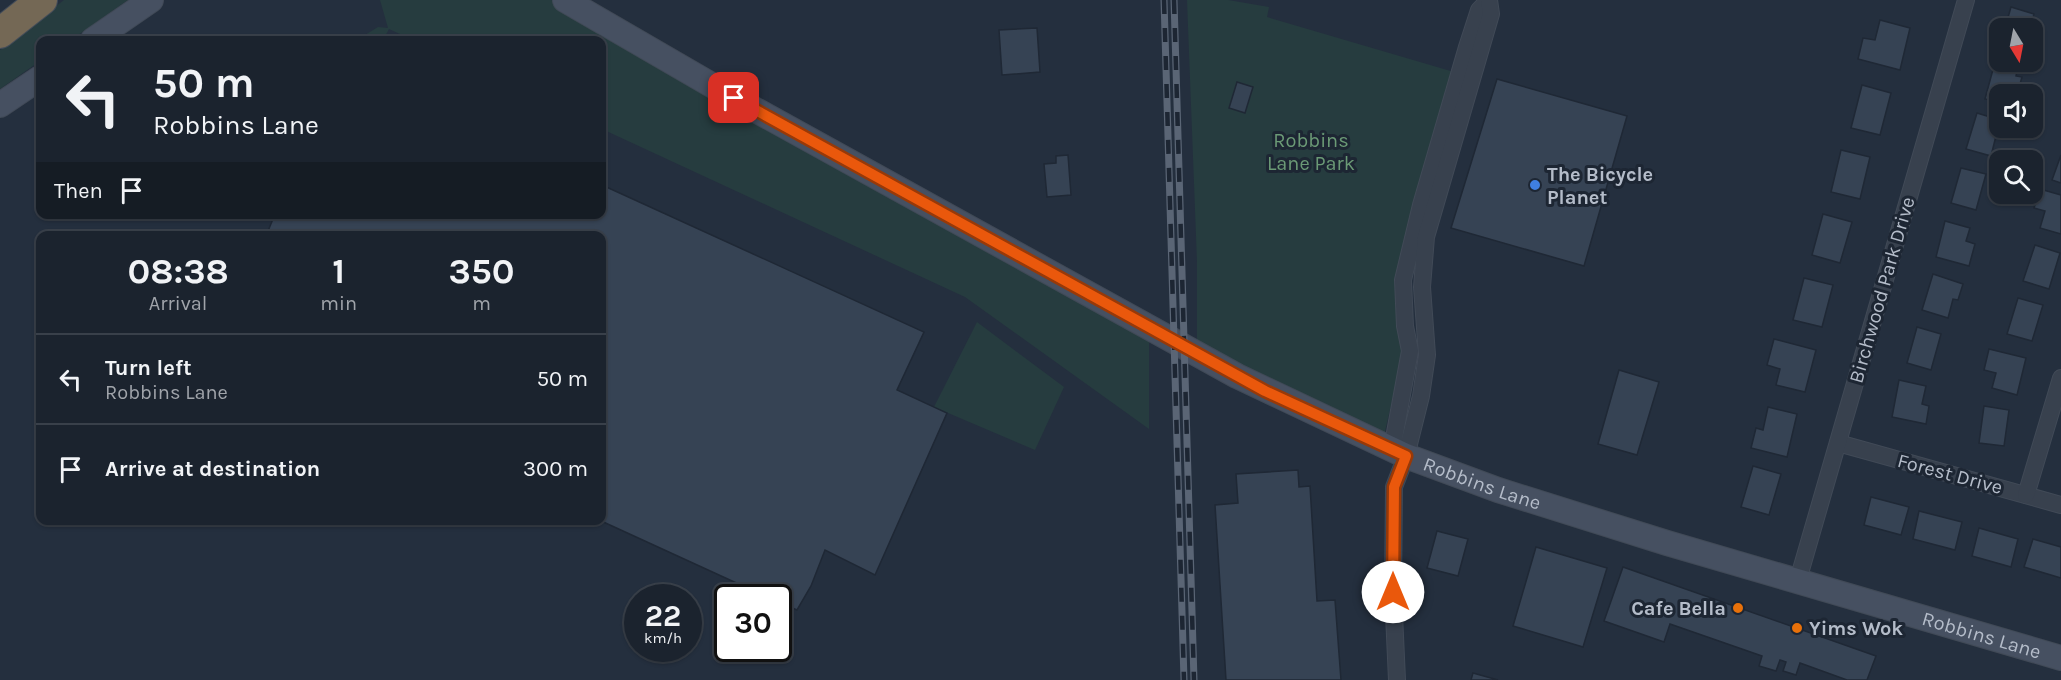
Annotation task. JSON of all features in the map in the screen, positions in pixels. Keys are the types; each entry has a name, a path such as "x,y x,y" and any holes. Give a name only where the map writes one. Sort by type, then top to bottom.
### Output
{"highway":[{"path":"0,6 8,0"},
{"path":"0,33 42,0"}],"street":[{"path":"99,36 151,0"},
{"name":"Robbins Lane","path":"566,0 734,98 1201,357 1265,391 1399,453 1490,487 1667,543 2061,658"},
{"path":"1397,680 1393,592 1394,487 1410,351 1405,326 1403,280 1421,205 1467,47 1479,10 1489,0 1491,14 1426,237 1422,287 1427,355 1421,396 1399,453"},
{"name":"Birchwood Park Drive","path":"1798,580 1966,0"},
{"path":"0,105 36,81"},
{"path":"2026,495 2061,378"},
{"name":"Forest Drive","path":"1838,443 2061,505"}],"green space":[{"path":"64,0 128,0 77,36 36,36 36,64 0,89 0,50"},
{"path":"380,0 561,0 1149,327 1149,429 965,297 606,131 606,36 404,36 389,29 385,36 363,36 378,27 388,28"},
{"name":"Robbins Lane Park","path":"1187,0 1228,0 1269,7 1267,17 1454,72 1397,278 1403,354 1382,444 1197,354 1197,262"},
{"path":"977,322 1064,387 1035,450 934,407"}],"building":[{"path":"2011,7 2034,14 2033,18 2008,18"},
{"path":"1880,20 1910,28 1900,70 1858,59 1863,38 1875,40"},
{"path":"1037,28 1040,72 1002,75 999,30"},
{"path":"1992,72 2017,72 2016,76 2022,77 2020,84 1989,84"},
{"name":"The Bicycle Planet","path":"1497,79 1627,116 1584,266 1451,228"},
{"path":"1237,82 1253,87 1245,113 1229,108"},
{"path":"1989,84 1989,100 1985,99"},
{"path":"1862,85 1891,93 1880,135 1851,128"},
{"path":"1977,113 1989,117 1989,138 1996,138 1992,150 1989,150 1989,155 1966,149"},
{"path":"1841,150 1870,157 1860,199 1831,192"},
{"path":"1068,155 1071,195 1047,197 1044,164 1056,163 1056,156"},
{"path":"2061,155 2061,183 2052,180"},
{"path":"1961,168 1986,174 1976,210 1951,203"},
{"path":"606,187 924,332 897,390 947,413 875,575 825,550 811,586 797,610 792,608 792,584 739,584 606,523 606,231 268,231 273,219 606,219"},
{"path":"2043,190 2061,195 2061,234 2040,228 2045,211 2034,208 2035,204 2043,204"},
{"path":"1823,214 1852,222 1840,263 1812,255"},
{"path":"1945,221 1970,228 1966,241 1975,244 1969,266 1936,257"},
{"path":"2035,245 2060,253 2049,289 2023,281"},
{"path":"1933,274 1963,284 1958,300 1953,299 1948,318 1922,310"},
{"path":"1804,278 1833,285 1822,327 1793,320"},
{"path":"2018,298 2043,305 2032,341 2007,334"},
{"path":"1917,327 1941,334 1931,370 1907,363"},
{"path":"1774,339 1816,350 1805,392 1776,385 1780,369 1767,365"},
{"path":"1989,349 2026,358 2017,395 1992,388 1996,373 1984,370"},
{"path":"1619,370 1659,382 1637,455 1598,444"},
{"path":"1899,380 1926,386 1922,404 1929,406 1926,424 1892,417"},
{"path":"1984,406 2009,410 2004,446 1979,443"},
{"path":"1768,407 1797,414 1787,457 1751,448 1756,428 1763,430"},
{"path":"1753,466 1781,474 1769,515 1741,507"},
{"path":"1298,470 1299,487 1310,486 1317,601 1335,600 1341,680 1226,680 1215,505 1238,503 1236,474"},
{"path":"1871,497 1909,507 1901,535 1864,525"},
{"path":"1919,511 1962,522 1955,550 1913,539"},
{"path":"1979,528 2018,539 2011,567 1972,556"},
{"path":"1437,531 1468,539 1458,576 1427,568"},
{"path":"2033,539 2061,547 2061,578 2024,567"},
{"path":"1536,547 1607,568 1583,647 1513,626"},
{"path":"1623,567 1876,656 1867,680 1847,680 1800,663 1796,675 1783,671 1786,662 1780,660 1776,671 1759,666 1762,656 1670,624 1664,642 1604,621"},
{"path":"1473,673 1498,680 1471,680"}],"railway":[{"path":"1164,0 1184,680"},
{"path":"1174,0 1194,680"}],"place":[{"name":"The Bicycle Planet","path":"1535,185"},
{"name":"Cafe Bella","path":"1738,608"},
{"name":"Yims Wok","path":"1797,628"}],"route":[{"path":"734,98 1265,391 1406,456 1394,487 1393,592"}]}
